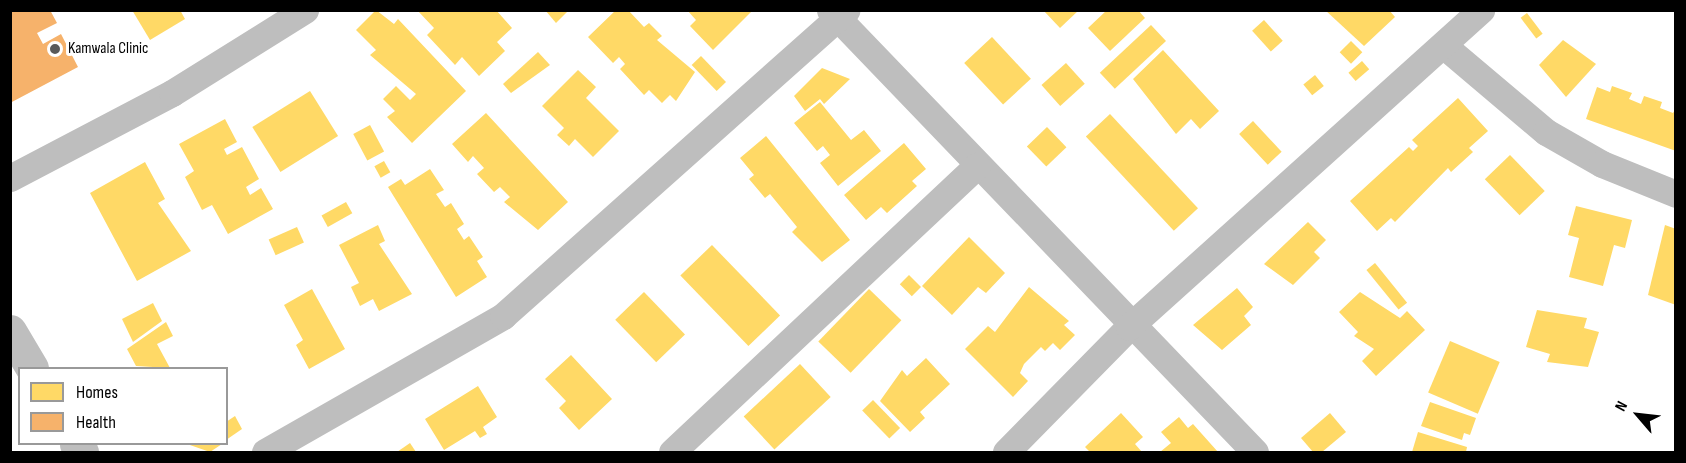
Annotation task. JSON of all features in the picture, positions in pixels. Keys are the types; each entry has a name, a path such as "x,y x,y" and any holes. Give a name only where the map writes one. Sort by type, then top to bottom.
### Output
{"street":[{"path":"10,178 172,93 305,10"},
{"path":"1006,453 1129,327 1481,10"},
{"path":"265,453 503,316 838,13 977,166 1129,327 1255,453"},
{"path":"1443,45 1546,132 1602,164 1676,194"},
{"path":"672,453 977,166"},
{"path":"10,331 31,367"}],"building: Homes":[{"path":"132,10 180,10 185,19 150,40"},
{"path":"376,10 394,24 398,19 466,91 412,143 387,117 395,111 383,99 396,86 410,100 416,94 370,55 376,50 356,30"},
{"path":"417,10 496,10 512,28 497,42 505,51 479,76 462,57 455,65 427,35 434,28"},
{"path":"545,10 569,10 556,23"},
{"path":"616,10 628,10 644,27 649,23 662,36 657,40 695,72 676,101 670,95 662,103 649,90 644,95 620,69 625,64 619,57 613,63 588,37"},
{"path":"687,10 753,10 713,50 690,26 696,20"},
{"path":"1043,10 1079,10 1060,28"},
{"path":"1107,10 1138,10 1145,18 1110,51 1088,28"},
{"path":"1325,10 1389,10 1395,17 1364,46"},
{"path":"1527,13 1543,34 1536,39 1521,18"},
{"path":"1264,20 1283,41 1271,52 1252,31"},
{"path":"1151,25 1166,41 1115,89 1100,73"},
{"path":"992,37 1031,79 1003,105 964,63"},
{"path":"1563,40 1596,64 1566,97 1539,65"},
{"path":"1351,41 1362,52 1351,64 1340,52"},
{"path":"1163,50 1219,111 1200,129 1191,119 1176,134 1133,79"},
{"path":"538,52 550,65 511,93 503,84"},
{"path":"701,56 726,82 717,91 692,65"},
{"path":"1362,61 1369,69 1356,81 1348,73"},
{"path":"1066,63 1085,84 1060,106 1041,85"},
{"path":"822,68 850,79 824,104 820,99 805,111 794,96"},
{"path":"578,70 596,87 586,98 619,131 593,157 575,139 569,146 557,135 564,128 542,106"},
{"path":"1315,75 1324,86 1312,95 1303,84"},
{"path":"1612,86 1632,93 1629,99 1641,104 1644,96 1662,102 1660,108 1673,113 1676,108 1676,151 1586,119 1597,87 1610,92"},
{"path":"310,91 338,136 280,172 252,127"},
{"path":"1458,98 1488,131 1469,148 1473,152 1451,172 1448,168 1395,222 1391,218 1377,231 1350,201 1409,147 1413,151 1418,146 1412,140"},
{"path":"820,102 851,140 864,130 881,151 838,186 820,163 830,155 823,146 817,151 794,123"},
{"path":"486,113 568,202 538,230 504,202 510,197 500,187 494,192 477,174 484,168 473,156 468,162 452,144"},
{"path":"1110,114 1198,208 1174,231 1086,137"},
{"path":"225,119 237,142 224,149 227,155 242,147 259,179 246,187 250,195 261,188 273,209 228,234 212,205 202,210 185,177 194,171 179,144"},
{"path":"1253,121 1282,152 1268,165 1239,134"},
{"path":"370,125 384,151 367,160 353,134"},
{"path":"1047,127 1066,147 1046,167 1027,146"},
{"path":"766,136 850,240 822,262 792,232 797,227 770,194 765,198 749,179 754,175 740,158"},
{"path":"904,143 926,169 912,181 917,186 887,213 881,207 866,220 844,195"},
{"path":"1510,155 1545,191 1520,215 1485,179"},
{"path":"384,161 390,172 381,178 374,166"},
{"path":"145,162 165,199 158,203 191,251 137,281 90,193"},
{"path":"430,169 444,190 436,194 445,207 451,203 464,224 457,229 464,240 469,236 483,257 477,261 487,277 456,297 388,187 401,179 405,185"},
{"path":"346,202 352,213 328,227 322,216"},
{"path":"1576,206 1632,220 1625,248 1614,245 1603,286 1569,277 1579,238 1568,235"},
{"path":"1308,222 1326,240 1314,252 1320,258 1293,285 1264,264"},
{"path":"378,225 385,241 379,244 412,294 379,311 373,299 360,306 351,287 359,283 339,245"},
{"path":"1665,225 1676,229 1676,305 1648,295"},
{"path":"297,227 304,243 276,255 269,240"},
{"path":"969,237 1005,273 986,293 978,287 952,315 922,286"},
{"path":"712,245 780,315 748,346 680,276"},
{"path":"1375,263 1407,303 1399,310 1366,270"},
{"path":"909,275 921,287 912,296 900,284"},
{"path":"1029,287 1069,321 1064,325 1075,335 1060,350 1053,343 1045,351 1041,347 1024,364 1020,373 1028,381 1013,397 965,349 988,326 995,332"},
{"path":"1237,288 1253,307 1244,316 1251,325 1222,350 1193,325"},
{"path":"312,289 345,349 309,369 296,345 303,340 284,305"},
{"path":"869,289 901,320 851,373 818,342"},
{"path":"644,292 685,334 656,362 615,320"},
{"path":"1360,292 1400,318 1407,311 1425,330 1376,376 1362,361 1374,349 1354,336 1358,332 1339,312"},
{"path":"153,303 162,321 133,342 122,319"},
{"path":"1537,310 1587,318 1584,328 1599,332 1588,367 1547,362 1550,354 1526,347"},
{"path":"166,322 173,336 157,344 169,367 136,366 127,349"},
{"path":"1450,341 1500,362 1478,414 1428,393"},
{"path":"571,355 612,399 579,430 559,408 566,401 545,379"},
{"path":"926,358 950,384 920,412 925,418 910,432 880,401 902,370 907,376"},
{"path":"800,364 831,397 774,449 744,417"},
{"path":"478,386 497,417 483,427 487,434 480,438 475,431 444,450 425,419"},
{"path":"873,400 900,428 889,438 862,410"},
{"path":"1430,402 1476,418 1470,435 1464,433 1462,440 1421,426"},
{"path":"1121,413 1143,437 1135,444 1142,452 1090,452 1085,447"},
{"path":"1330,413 1346,432 1322,452 1313,452 1301,438"},
{"path":"235,416 242,429 228,439 228,421"},
{"path":"1179,417 1188,428 1193,424 1218,452 1160,452 1171,443 1161,432"},
{"path":"1418,432 1467,447 1466,452 1412,452"},
{"path":"410,443 416,452 397,452"},
{"path":"190,445 220,445 210,452"}],"building: Health":[{"path":"10,10 50,10 57,23 37,33 43,44 61,34 78,67 10,103"}],"place":[{"name":"Kamwala Clinic","path":"55,49"}]}
